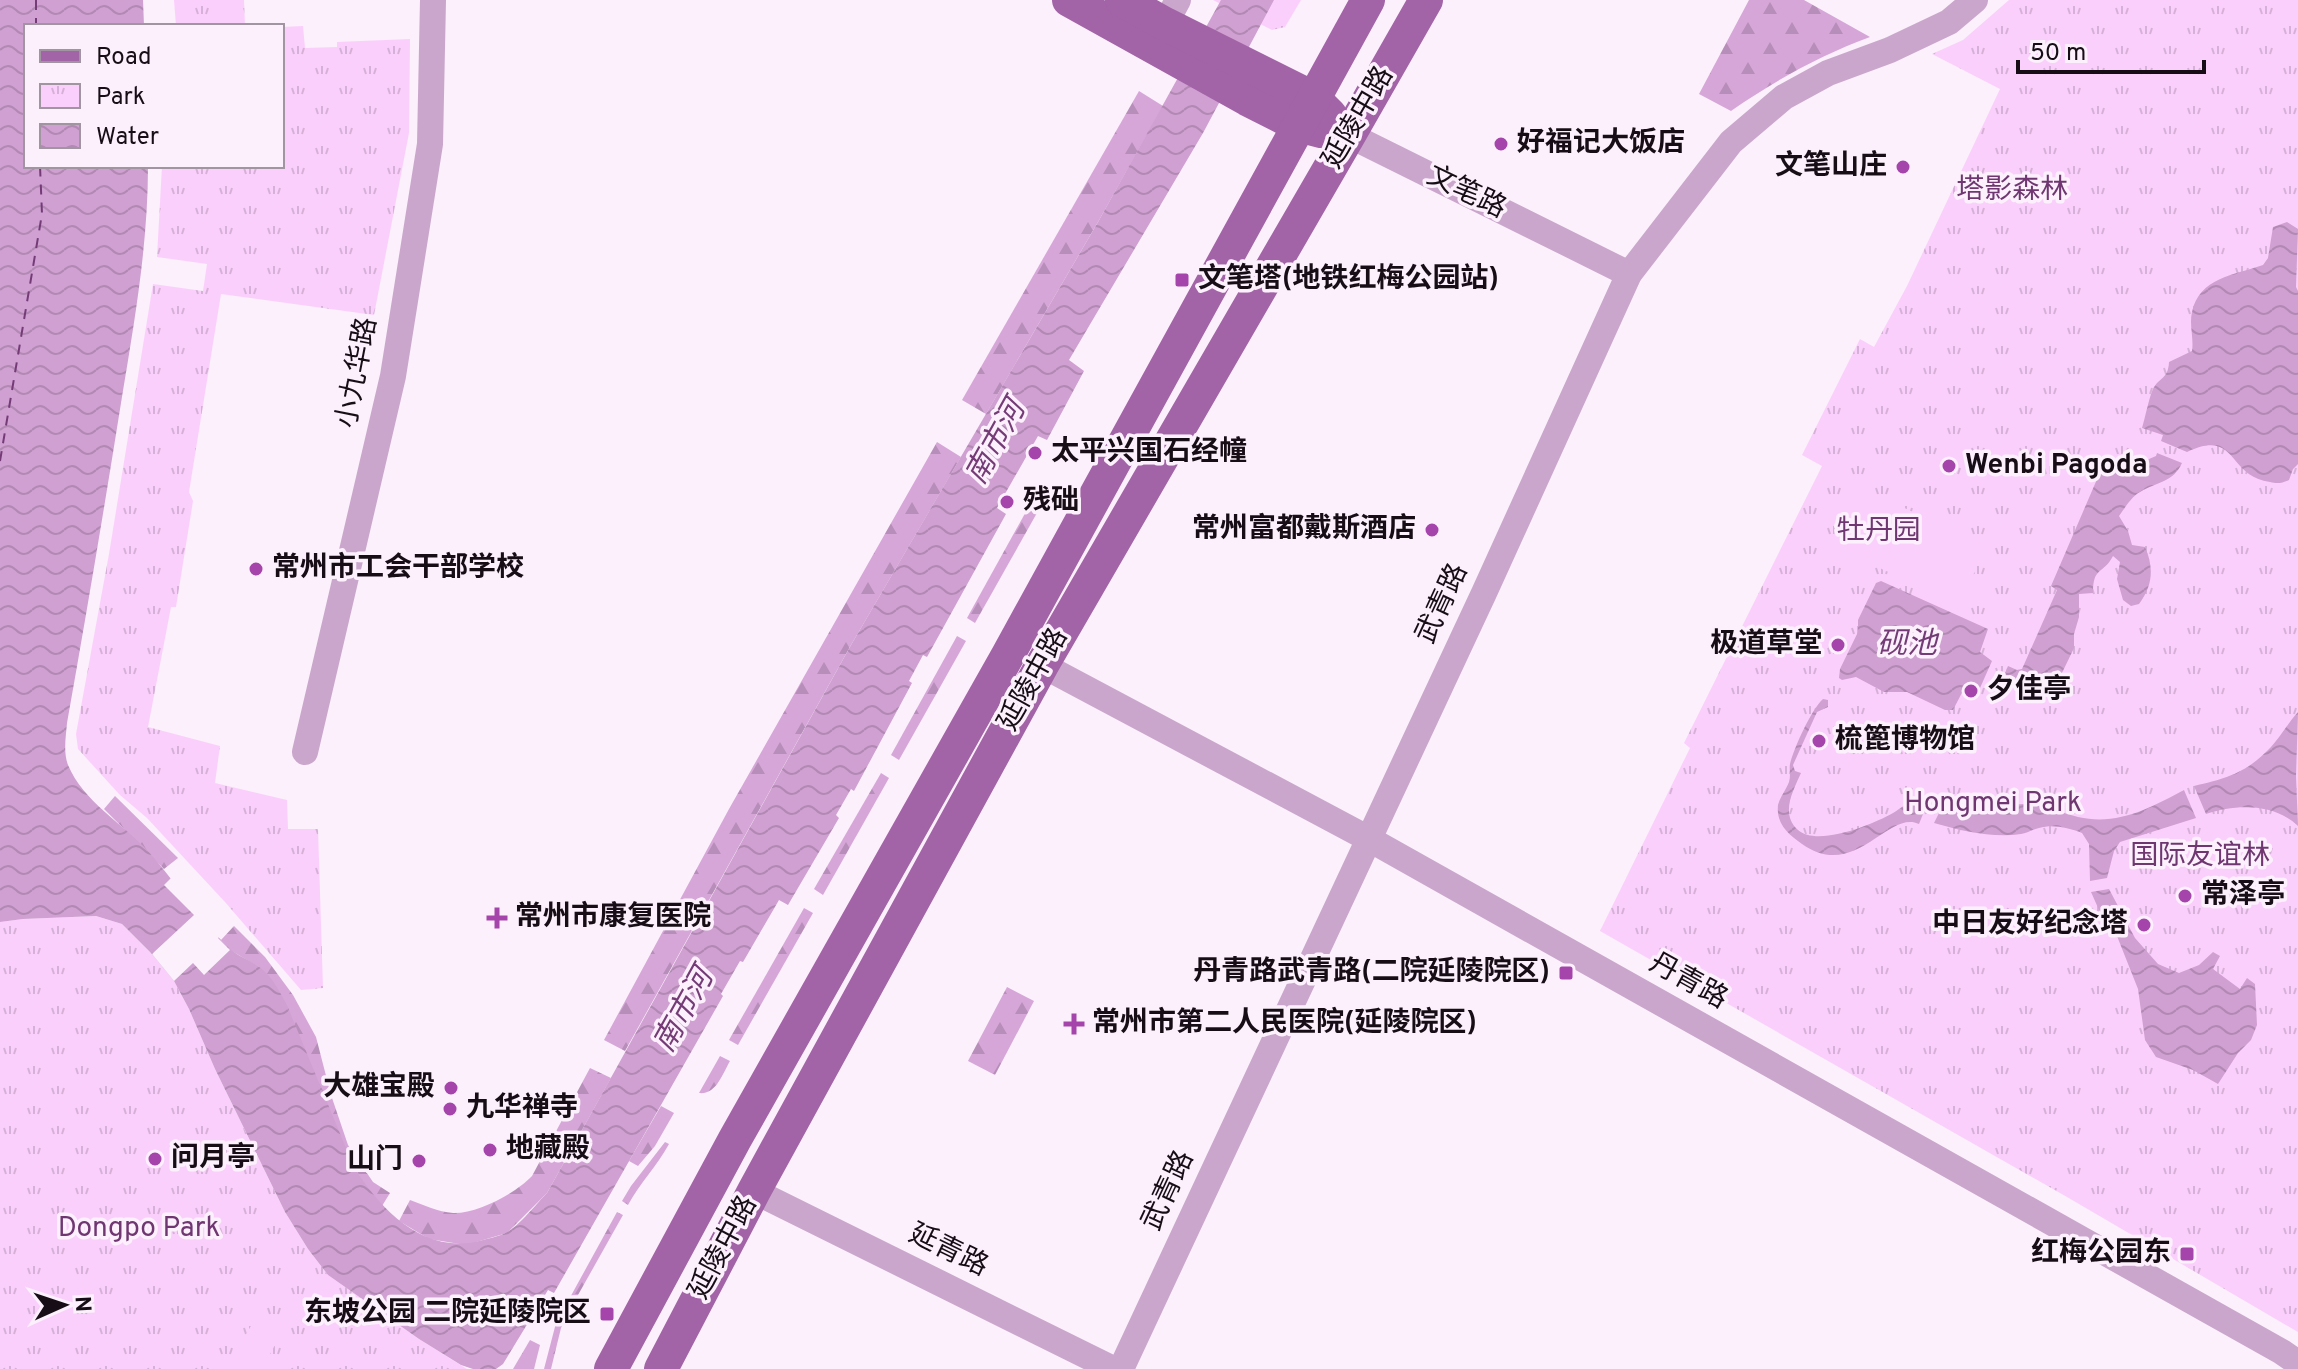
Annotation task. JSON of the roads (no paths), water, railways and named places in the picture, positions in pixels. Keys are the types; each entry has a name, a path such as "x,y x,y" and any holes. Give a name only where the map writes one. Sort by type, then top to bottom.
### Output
{"main road":[{"path":"1069,0 1173,28"},
{"path":"1122,0 1173,28"},
{"name":"延陵中路","path":"611,1369 735,1139 1015,641 1368,0"},
{"name":"延陵中路","path":"661,1369 754,1191 1042,665 1426,0"},
{"name":"文笔路","path":"1173,28 1254,85 1349,135"}],"street":[{"name":"小九华路","path":"305,752 393,376 430,144 433,0"},
{"name":"武青路","path":"1121,1369 1484,593 1629,274 1731,142 1784,97 1828,73 1890,50 1949,22 1975,0"},
{"name":"文笔路","path":"1349,135 1629,274"},
{"name":"丹青路","path":"1042,665 1369,839 2298,1363"},
{"name":"延青路","path":"754,1191 1113,1369"}],"water":[{"name":"南市河","path":"0,0 143,0 144,24 24,24 24,168 148,168 146,226 131,344 67,723 66,760 83,790 148,851 216,935 271,979 287,1005 353,1165 377,1198 406,1226 423,1236 462,1244 499,1236 512,1229 547,1193 851,645 1098,222 1221,0 1274,0 1203,133 1069,360 1084,371 1047,440 1038,436 997,508 1006,514 927,657 923,655 909,681 912,683 854,791 851,789 836,815 839,818 788,905 779,900 743,962 740,961 554,1293 548,1290 503,1364 496,1369 473,1369 461,1365 328,1275 285,1212 174,981 122,924 96,916 0,922"},
{"path":"2287,222 2298,229 2298,464 2289,480 2275,483 2256,478 2224,449 2203,446 2187,452 2161,441 2163,435 2142,428 2153,389 2165,375 2169,362 2192,351 2192,312 2202,292 2230,275 2263,265 2268,258 2273,227"},
{"path":"2157,453 2182,463 2179,469 2169,478 2137,494 2119,516 2132,545 2145,547 2148,554 2151,576 2144,597 2139,604 2131,606 2123,600 2117,579 2120,562 2113,556 2097,574 2093,593 2079,594 2074,648 2061,675 2038,678 2027,686 2002,681 2008,666 2022,669 2057,590 2051,586 2104,463 2142,462"},
{"name":"砚池","path":"1881,581 1988,629 1980,652 1992,661 1980,688 1967,683 1953,710 1945,710 1907,692 1884,692 1856,677 1839,678 1840,669 1858,632 1858,620 1876,583"},
{"path":"1823,699 1828,700 1828,707 1817,712 1793,765 1795,771 1801,773 1790,802 1793,824 1807,835 1831,835 1872,823 1908,804 1927,804 1919,824 1907,822 1895,826 1869,843 1838,855 1821,853 1802,844 1784,828 1778,805 1789,782 1792,757 1808,720"},
{"path":"2298,712 2298,826 2266,809 2230,808 2206,814 2194,786 2245,769 2271,747"},
{"path":"2184,790 2196,818 2120,842 2114,851 2107,878 2090,881 2089,844 2082,833 2050,826 2021,834 1988,834 1934,823 1943,805 1985,809 2031,804 2078,817 2107,819 2133,814"},
{"path":"2109,889 2135,938 2158,964 2179,973 2199,965 2213,952 2220,956 2213,969 2240,989 2247,978 2255,984 2257,1025 2251,1040 2238,1053 2218,1084 2193,1070 2156,1057 2145,1040 2138,989 2113,926 2099,910 2091,892"}],"place":[{"name":"好福记大饭店","path":"1501,144"},
{"name":"文笔山庄","path":"1903,167"},
{"name":"文笔塔(地铁红梅公园站)","path":"1182,280"},
{"name":"太平兴国石经幢","path":"1035,453"},
{"name":"Wenbi Pagoda","path":"1949,466"},
{"name":"残础","path":"1007,502"},
{"name":"常州富都戴斯酒店","path":"1432,530"},
{"name":"常州市工会干部学校","path":"256,569"},
{"name":"极道草堂","path":"1838,645"},
{"name":"夕佳亭","path":"1971,691"},
{"name":"梳篦博物馆","path":"1819,741"},
{"name":"常泽亭","path":"2185,896"},
{"name":"常州市康复医院","path":"497,918"},
{"name":"中日友好纪念塔","path":"2144,925"},
{"name":"丹青路武青路(二院延陵院区)","path":"1566,973"},
{"name":"常州市第二人民医院(延陵院区)","path":"1074,1024"},
{"name":"大雄宝殿","path":"451,1088"},
{"name":"九华禅寺","path":"450,1109"},
{"name":"地藏殿","path":"490,1150"},
{"name":"问月亭","path":"155,1159"},
{"name":"山门","path":"419,1161"},
{"name":"红梅公园东","path":"2187,1254"},
{"name":"东坡公园 二院延陵院区","path":"607,1314"}],"park label":[{"name":"塔影森林","path":"2012,191"},
{"name":"牡丹园","path":"1879,532"},
{"name":"Hongmei Park","path":"1993,804"},
{"name":"国际友谊林","path":"2200,857"},
{"name":"Dongpo Park","path":"139,1229"}]}
